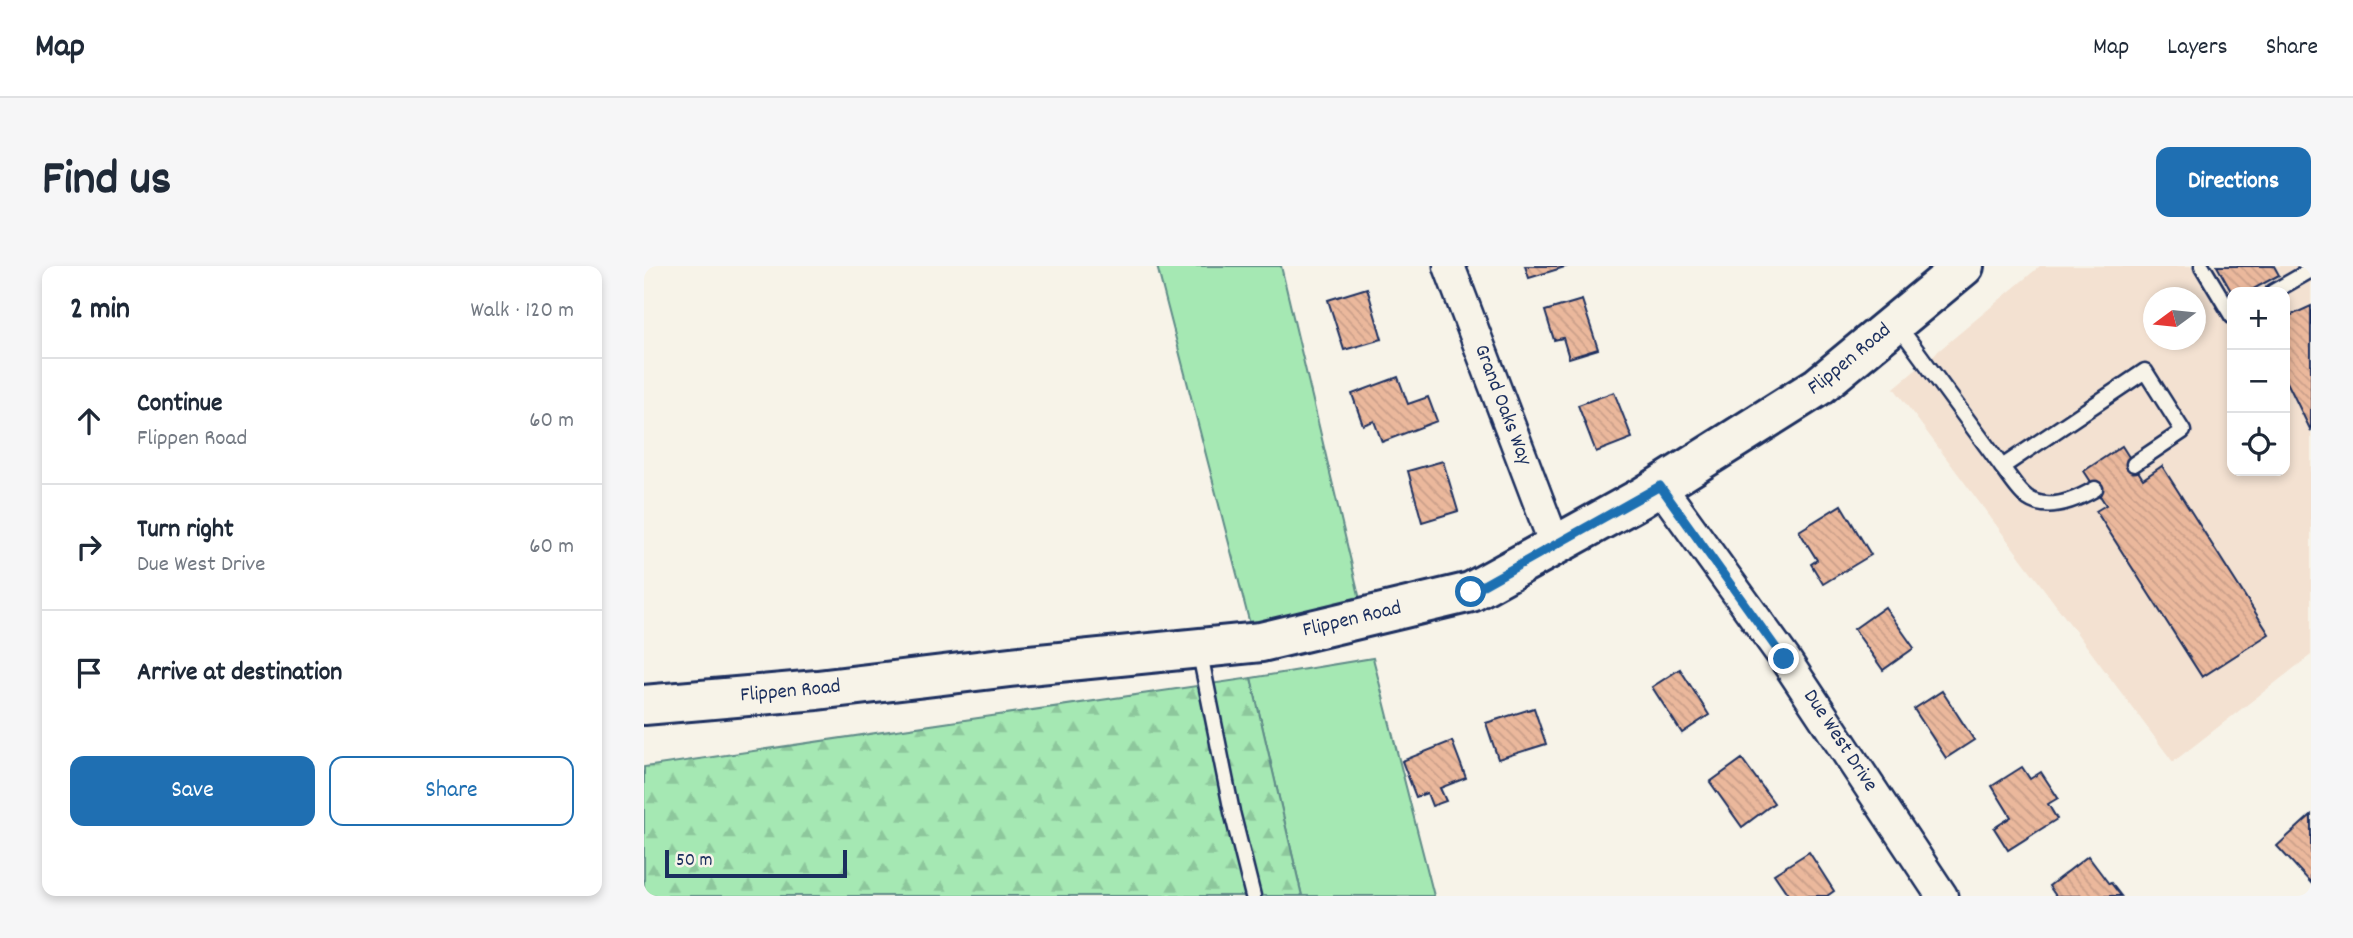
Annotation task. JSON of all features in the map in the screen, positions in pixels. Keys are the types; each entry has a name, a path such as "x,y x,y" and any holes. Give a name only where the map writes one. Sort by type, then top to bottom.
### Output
{"street":[{"name":"Grand Oaks Way","path":"1449,266 1555,545"},
{"name":"Flippen Road","path":"644,705 817,690 1261,642 1471,592 1660,486 1819,386 1964,266"},
{"name":"Due West Drive","path":"1660,486 1784,659 1942,896"}],"lane":[{"path":"2202,266 2227,308"},
{"path":"2282,287 2311,270"},
{"path":"1896,323 2002,467 2031,501 2059,504 2076,500 2095,489"},
{"path":"2002,467 2145,371 2183,431 2134,464"},
{"path":"1199,648 1232,813 1253,896"}],"shaded area":[{"path":"2040,266 2311,266 2311,655 2173,762 1894,388"}],"green space":[{"path":"1157,266 1281,266 1362,608 1252,632"},
{"path":"1373,658 1434,896 1302,896 1251,678"},
{"path":"1251,678 1302,896 644,896 644,767"}],"building":[{"path":"1525,266 1568,266 1529,278"},
{"path":"2217,266 2274,266 2279,275 2257,287 2229,287"},
{"path":"1367,288 1382,339 1344,350 1328,300"},
{"path":"1582,300 1598,349 1569,358 1563,338 1554,340 1545,311"},
{"path":"2311,306 2311,431 2290,388 2290,316"},
{"path":"1398,377 1408,404 1428,397 1437,421 1382,442 1374,421 1363,425 1352,394"},
{"path":"1614,392 1632,438 1596,452 1578,405"},
{"path":"2122,446 2143,479 2162,466 2269,634 2202,677 2096,511 2106,505 2084,471"},
{"path":"1443,461 1458,511 1422,522 1408,471"},
{"path":"1841,505 1871,555 1823,584 1811,564 1817,560 1799,531"},
{"path":"1885,607 1914,648 1883,670 1854,629"},
{"path":"1680,669 1709,715 1682,733 1652,687"},
{"path":"1942,691 1974,740 1946,758 1914,709"},
{"path":"1534,708 1546,744 1498,759 1486,723"},
{"path":"1452,741 1466,778 1440,788 1446,801 1432,806 1427,793 1416,797 1402,761"},
{"path":"1742,759 1774,803 1742,827 1710,782"},
{"path":"2022,767 2030,779 2041,772 2058,798 2048,804 2057,819 2008,850 1994,828 2011,817 1992,786"},
{"path":"2311,815 2311,883 2277,846"},
{"path":"1809,852 1834,891 1827,896 1789,896 1774,874"},
{"path":"2088,856 2121,896 2056,896 2049,886"}],"route":[{"path":"1471,592 1660,486 1784,659"}]}
